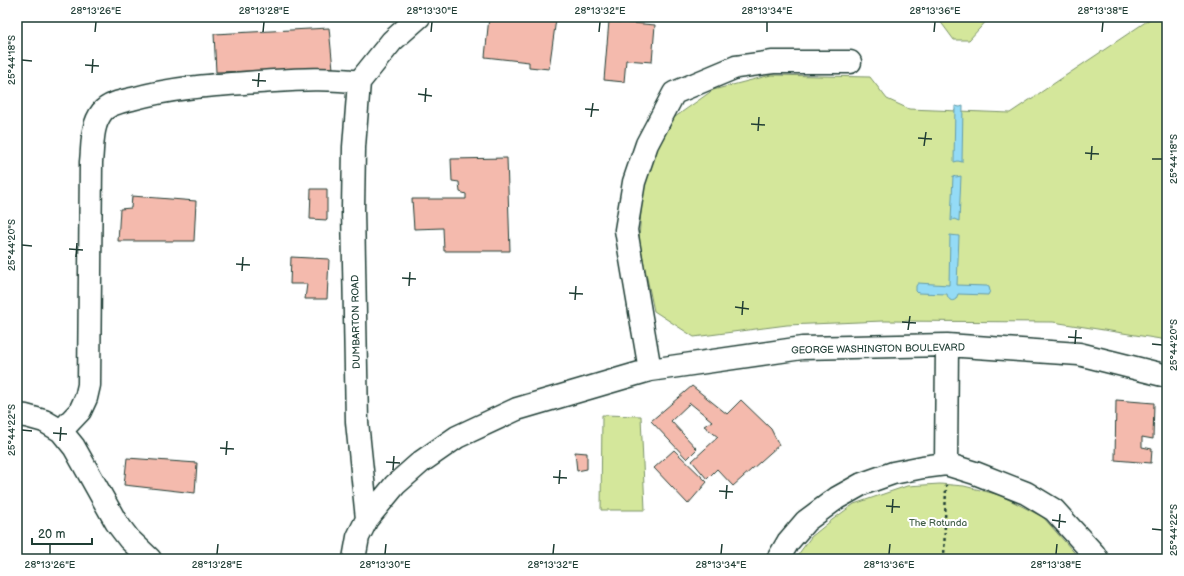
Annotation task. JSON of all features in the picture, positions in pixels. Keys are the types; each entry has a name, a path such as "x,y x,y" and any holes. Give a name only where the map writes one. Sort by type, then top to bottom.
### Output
{"street":[{"path":"61,431 80,411 86,398 89,385 91,162 96,124 103,111 111,106 160,91 202,85 322,80 360,82 392,41 419,17"},
{"path":"650,370 626,230 634,182 647,144 674,93 736,67 773,62 850,62"},
{"name":"DUMBARTON ROAD","path":"360,82 354,147 353,225 357,422 367,519"},
{"path":"946,464 947,345"},
{"name":"GEORGE WASHINGTON BOULEVARD","path":"367,519 395,485 421,462 457,437 517,409 650,370 802,348 947,345 1079,354 1167,376"},
{"path":"17,415 44,421 61,431 74,447 116,522 150,559"},
{"path":"778,559 788,542 806,521 837,498 862,484 893,473 946,464 975,473 1026,493 1054,510 1097,559"},
{"path":"354,559 358,537 367,519"}],"path":[{"path":"944,559 946,464"}],"green space":[{"path":"937,17 990,17 969,40 954,40"},
{"path":"1153,17 1167,17 1167,340 1053,322 883,321 787,325 694,337 654,311 639,240 643,179 668,122 713,90 771,75 870,77 887,99 909,109 1010,113"},
{"path":"602,415 641,416 645,510 601,510"},
{"name":"The Rotunda","path":"940,484 964,486 1000,495 1043,517 1080,559 795,559 811,537 854,504 907,486"}],"water":[{"path":"955,106 963,106 962,162 954,162"},
{"path":"953,176 961,176 959,221 954,219 951,221"},
{"path":"950,235 959,236 957,285 987,286 989,287 990,291 988,295 958,294 956,299 953,301 949,299 947,294 918,293 916,291 916,286 918,283 949,285"}],"building":[{"path":"489,17 543,17 556,19 549,69 529,67 529,62 485,57"},
{"path":"609,21 655,25 652,62 626,60 624,82 604,80"},
{"path":"329,28 333,69 216,72 214,34"},
{"path":"507,158 510,251 444,251 443,228 414,229 412,199 466,199 466,194 460,192 459,182 452,181 451,159"},
{"path":"311,189 327,189 327,220 310,219"},
{"path":"132,196 196,201 194,241 118,241 120,209 131,208"},
{"path":"291,257 329,259 327,299 305,299 307,284 290,284"},
{"path":"692,386 727,414 741,400 771,429 779,445 733,486 717,469 707,479 692,461 718,437 704,426 712,421 690,403 671,421 697,449 687,459 651,421"},
{"path":"1116,400 1154,403 1153,439 1142,437 1142,447 1152,449 1151,463 1115,460"},
{"path":"674,450 707,482 688,504 654,468"},
{"path":"575,452 587,453 587,469 577,471"},
{"path":"127,458 197,463 195,493 124,485"},
{"path":"219,556 231,556 231,559 219,559"}]}
